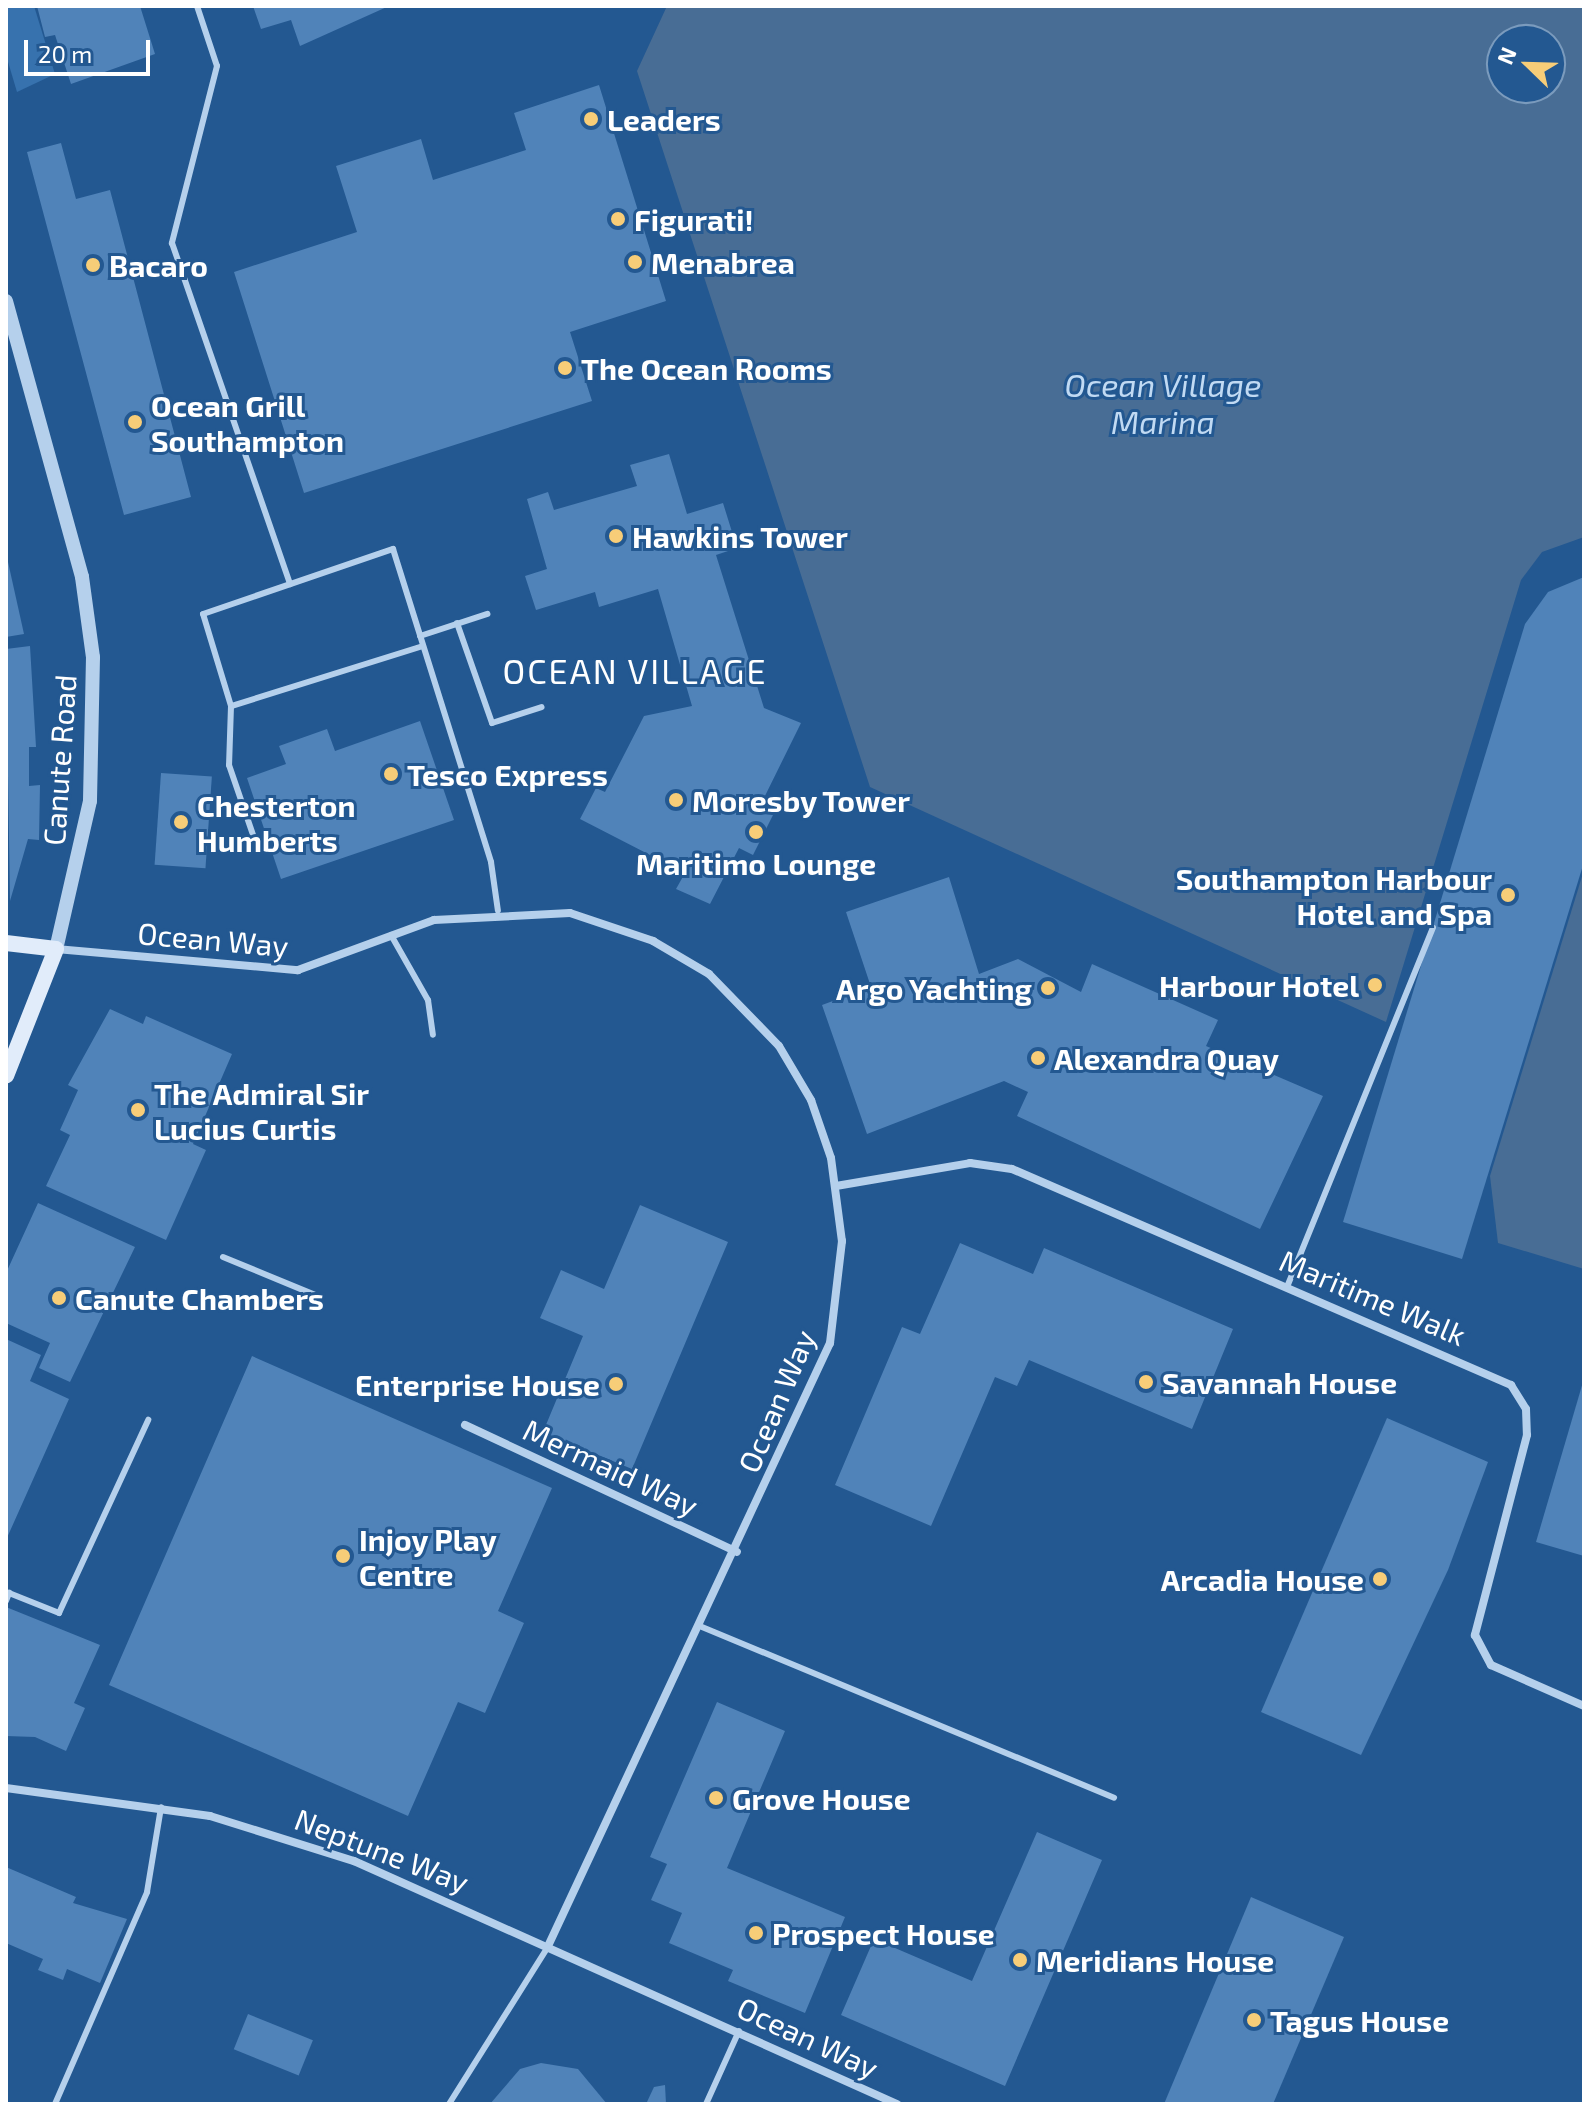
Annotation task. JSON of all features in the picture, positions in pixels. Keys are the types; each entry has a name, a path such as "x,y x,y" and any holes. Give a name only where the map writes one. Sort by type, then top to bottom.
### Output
{"main road":[{"path":"6,943 56,949"},
{"name":"Canute Road","path":"6,1076 56,949"}],"street":[{"name":"Canute Road","path":"6,301 82,577 93,657 90,801 56,949"},
{"name":"Ocean Way","path":"56,949 289,971 335,961 391,935 498,911 595,919 653,941 709,974 759,1021 797,1074 836,1186 841,1252 830,1343 702,1627 549,1944 897,2104"},
{"name":"Maritime Walk","path":"836,1186 991,1163 1496,1376 1520,1396 1527,1435 1475,1635 1491,1665 1584,1706"},
{"name":"Mermaid Way","path":"465,1425 737,1552"},
{"name":"Neptune Way","path":"6,1788 161,1807 354,1861 549,1944"}],"lane":[{"path":"197,6 217,66 172,243 290,584"},
{"path":"258,849 229,765 231,706 203,614 393,549 491,862 498,911"},
{"path":"420,636 487,614"},
{"path":"457,623 492,723 542,707"},
{"path":"231,706 423,646"},
{"path":"1287,1287 1433,927"},
{"path":"391,935 428,1000 433,1035"},
{"path":"223,1257 315,1295"},
{"path":"6,1601 9,1593 59,1613 148,1420"},
{"path":"702,1627 1114,1798"},
{"path":"55,2104 147,1892 161,1807"},
{"path":"449,2104 549,1944"},
{"path":"706,2104 739,2031"}],"shaded area":[{"path":"6,6 34,6 55,74 17,92 6,55"}],"water":[{"name":"Ocean Village Marina","path":"667,6 1584,6 1584,537 1542,552 1521,580 1386,1022 870,787 637,71"},
{"path":"1584,870 1584,1269 1498,1243 1490,1176"}],"building":[{"path":"37,6 140,6 155,54 71,84 55,35 45,37"},
{"path":"253,6 389,6 300,46 291,20 261,29"},
{"path":"599,85 666,301 570,332 592,401 304,493 234,272 357,232 336,166 421,139 433,180 526,150 514,113"},
{"path":"61,143 76,199 110,190 191,497 124,515 27,152"},
{"path":"669,454 687,514 723,503 737,548 716,555 764,708 801,723 759,808 773,815 753,855 739,848 710,904 676,889 685,873 580,819 596,788 605,792 644,716 692,706 658,589 599,607 595,592 536,610 525,576 547,569 527,499 548,492 554,510 637,486 630,465"},
{"path":"6,553 24,634 6,637"},
{"name":"Southampton Harbour Hotel and Spa","path":"1584,577 1584,862 1462,1259 1343,1222 1525,624 1548,592"},
{"path":"30,646 36,747 29,747 29,786 40,785 39,840 28,839 10,901 6,649"},
{"path":"420,721 454,820 281,879 247,778 286,764 279,746 327,729 335,751"},
{"name":"Chesterton Humberts","path":"161,773 212,777 205,868 155,865"},
{"name":"Alexandra Quay","path":"949,877 979,974 1018,959 1081,992 1092,964 1218,1020 1206,1046 1323,1096 1260,1229 1017,1116 1028,1092 1004,1081 867,1134 822,1005 871,987 846,912"},
{"name":"The Admiral Sir Lucius Curtis","path":"110,1009 143,1024 146,1016 232,1054 193,1144 206,1150 166,1240 46,1186 70,1135 60,1130 78,1090 68,1085"},
{"name":"Canute Chambers","path":"38,1203 135,1247 70,1382 39,1368 50,1343 6,1323 6,1273"},
{"name":"Enterprise House","path":"640,1205 728,1242 632,1469 543,1432 583,1336 540,1318 561,1270 604,1289"},
{"name":"Savannah House","path":"960,1243 1033,1274 1044,1248 1233,1329 1192,1429 1029,1360 1017,1386 995,1377 931,1526 835,1485 902,1327 920,1334"},
{"path":"6,1339 41,1355 30,1381 69,1399 6,1540"},
{"name":"Injoy Play Centre","path":"252,1356 552,1488 498,1611 524,1623 485,1713 458,1702 408,1816 109,1685"},
{"path":"1584,1382 1584,1556 1536,1542"},
{"name":"Arcadia House","path":"1387,1418 1488,1462 1448,1570 1361,1755 1261,1712"},
{"path":"6,1607 100,1645 74,1703 85,1708 66,1751 35,1737 6,1736"},
{"path":"717,1702 785,1731 727,1868 845,1917 805,2013 728,1981 733,1970 669,1943 682,1913 651,1900 667,1864 650,1857"},
{"name":"Meridians House","path":"1037,1832 1102,1860 1005,2086 841,2015 874,1939 972,1981"},
{"path":"6,1867 76,1897 73,1903 127,1919 100,1983 67,1969 63,1980 38,1970 43,1959 6,1943"},
{"name":"Tagus House","path":"1251,1897 1344,1937 1273,2104 1164,2104"},
{"path":"248,2014 313,2040 299,2075 234,2049"},
{"path":"541,2063 578,2069 607,2104 490,2104 520,2069"},
{"path":"665,2085 666,2104 646,2104 654,2087"}],"place":[{"name":"Leaders","path":"591,119"},
{"name":"Figurati!","path":"618,219"},
{"name":"Menabrea","path":"635,262"},
{"name":"Bacaro","path":"93,265"},
{"name":"The Ocean Rooms","path":"565,368"},
{"name":"Ocean Grill Southampton","path":"135,422"},
{"name":"Hawkins Tower","path":"616,536"},
{"name":"Tesco Express","path":"391,774"},
{"name":"Moresby Tower","path":"676,800"},
{"name":"Chesterton Humberts","path":"181,822"},
{"name":"Maritimo Lounge","path":"756,832"},
{"name":"Southampton Harbour Hotel and Spa","path":"1508,895"},
{"name":"Harbour Hotel","path":"1375,985"},
{"name":"Argo Yachting","path":"1048,988"},
{"name":"Alexandra Quay","path":"1038,1058"},
{"name":"The Admiral Sir Lucius Curtis","path":"138,1110"},
{"name":"Canute Chambers","path":"59,1298"},
{"name":"Savannah House","path":"1146,1382"},
{"name":"Enterprise House","path":"616,1384"},
{"name":"Injoy Play Centre","path":"343,1556"},
{"name":"Arcadia House","path":"1380,1579"},
{"name":"Grove House","path":"716,1798"},
{"name":"Prospect House","path":"756,1933"},
{"name":"Meridians House","path":"1020,1960"},
{"name":"Tagus House","path":"1254,2020"}],"district":[{"name":"OCEAN VILLAGE","path":"635,671"}]}
